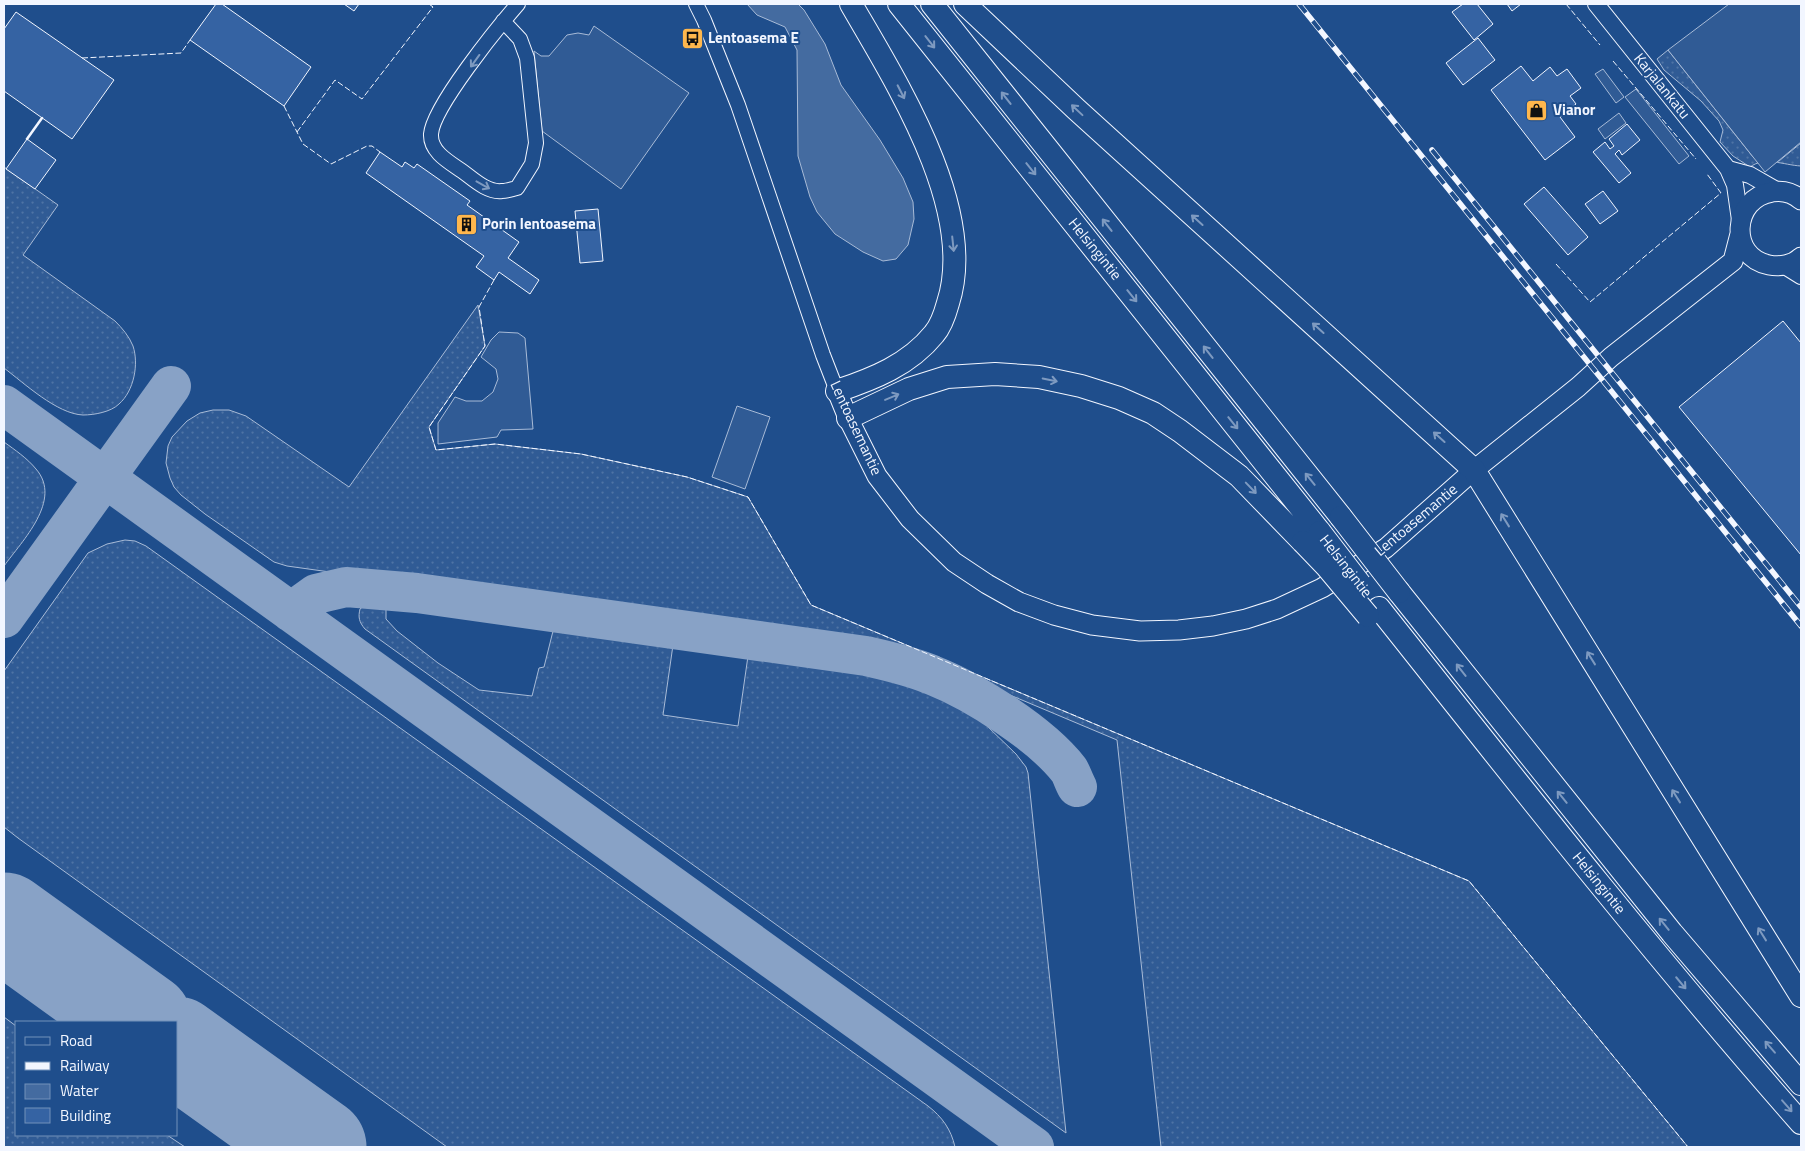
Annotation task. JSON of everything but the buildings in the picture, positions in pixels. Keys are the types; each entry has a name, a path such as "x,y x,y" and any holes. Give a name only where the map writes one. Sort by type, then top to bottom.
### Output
{"highway":[{"path":"837,390 870,380 900,365 936,333 952,292 955,268 949,215 939,178 920,128 891,73 850,4"},
{"name":"Helsingintie","path":"899,4 1311,537 1495,755 1739,1052 1801,1123"},
{"name":"Helsingintie","path":"932,4 1672,933 1801,1084"},
{"path":"965,4 1083,116 1474,470 1801,996"},
{"path":"848,418 910,389 947,377 995,374 1039,377 1081,386 1119,398 1153,413 1239,476 1311,537"}],"main road":[{"path":"1793,262 1766,265 1733,261 1740,227 1748,205 1755,198 1764,193 1778,191 1800,198"},
{"path":"1740,227 1744,247 1748,253 1754,259 1766,265"},
{"name":"Lentoasemantie","path":"837,390 848,418 877,476 910,519 954,562 1019,602 1054,615 1092,625 1140,631 1179,630 1246,619 1277,609 1322,588 1386,548 1474,470 1578,387 1611,357 1733,261"}],"street":[{"path":"503,21 520,39 527,58 536,143 532,164 516,188 500,192 486,188 437,153 431,136 436,117 448,96 503,21 518,4"},
{"name":"Lentoasemantie","path":"696,4 738,105 823,355 837,390"},
{"name":"Karjalankatu","path":"1596,4 1728,169 1735,185 1740,227"},
{"path":"1728,169 1750,175 1778,191"},
{"path":"1793,262 1801,276"}],"shaded area":[{"path":"1729,4 1801,4 1801,142 1765,172 1668,50"},
{"path":"594,26 689,93 621,189 542,131 534,51 541,56 549,56 567,35 578,33 589,35"},
{"path":"1668,50 1753,157 1779,161 1801,143 1801,166 1762,162 1750,167 1733,156 1720,142 1723,130 1719,121 1701,101 1664,70 1657,59"},
{"path":"1603,69 1624,97 1616,103 1595,74"},
{"path":"1636,89 1689,156 1679,164 1625,97"},
{"path":"1619,113 1626,123 1605,139 1598,129"},
{"path":"4,167 58,205 23,255 115,321 125,332 133,346 135,369 132,385 124,399 112,409 97,414 83,415 62,409 41,397 4,368"},
{"path":"478,305 485,346 429,427 436,450 495,444 581,454 687,477 748,497 811,605 1469,881 1688,1147 1161,1147 1117,740 903,650 867,641 819,632 536,594 509,587 473,582 424,577 380,579 287,566 274,562 205,514 174,487 166,463 168,446 172,437 187,421 200,413 213,410 229,410 246,416 349,487"},
{"path":"499,332 518,333 525,338 533,429 501,430 497,437 438,444 438,423 455,397 466,401 482,401 493,392 498,379 496,369 481,357 491,340"},
{"path":"737,406 770,417 745,489 712,477"},
{"path":"4,442 36,469 43,481 45,494 37,520 4,566"},
{"path":"125,540 135,541 146,546 928,1106 945,1124 955,1147 447,1147 18,838 4,827 4,671 88,553 107,544"},
{"path":"370,601 389,603 386,609 386,619 397,631 438,663 479,690 532,696 539,668 544,667 553,631 673,645 663,715 738,726 748,656 861,672 899,681 961,706 985,724 1016,754 1026,767 1028,773 1066,1133 365,629 360,622 359,612"},
{"path":"4,1017 15,1025 15,1136 168,1136 185,1147 4,1147"}],"water":[{"path":"747,4 798,4 804,10 825,44 841,85 880,140 903,178 913,202 914,219 908,245 896,259 883,261 863,252 835,234 817,212 810,197 798,156 797,50 785,27 757,15"}],"taxiway":[{"path":"4,618 171,386"},
{"path":"4,405 1034,1147"},
{"path":"291,612 316,594 346,587 417,593 866,656 924,672 949,682 987,703 1042,742 1069,770 1077,787"},
{"path":"4,945 24,946 51,956"}],"runway":[{"path":"4,922 142,1021"},
{"path":"178,1047 317,1147"}],"railway":[{"path":"1299,4 1801,626"},
{"path":"1432,150 1801,607"}],"fence":[{"path":"297,132 335,80 362,99 433,7 429,4"},
{"path":"1566,4 1600,45"},
{"path":"82,58 181,53 190,40"},
{"path":"1613,61 1696,159"},
{"path":"284,106 303,144 331,164 367,146 372,146 380,152"},
{"path":"1556,264 1590,302 1721,193 1707,174"},
{"path":"494,280 479,307 485,346 429,427 436,450 495,444 581,454 687,477 748,497 811,605 1469,881 1688,1147"}],"wall":[{"path":"27,139 42,118"}],"place":[{"name":"Lentoasema E","path":"692,38"},
{"name":"Vianor","path":"1537,110"},
{"name":"Porin lentoasema","path":"466,224"}]}
